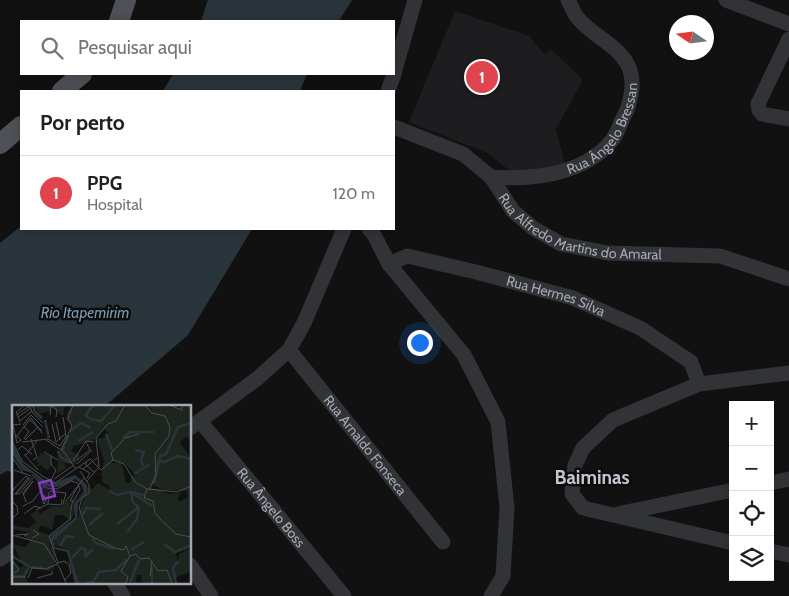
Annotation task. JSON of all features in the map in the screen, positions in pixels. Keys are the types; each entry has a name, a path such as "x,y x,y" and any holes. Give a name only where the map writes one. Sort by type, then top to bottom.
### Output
{"main road":[{"path":"119,20 126,0"},
{"path":"63,90 81,75"},
{"path":"0,144 20,127"}],"street":[{"path":"395,70 415,0"},
{"name":"Rua Ângelo Bressan","path":"491,177 519,179 566,171 593,156 613,139 627,111 632,84 630,70 616,51 578,18 568,0"},
{"path":"726,0 789,24"},
{"path":"789,39 758,104 762,114 789,119"},
{"path":"388,90 394,75"},
{"name":"Rua Alfredo Martins do Amaral","path":"395,127 462,154 491,177 513,211 533,228 561,244 608,254 720,256 789,279"},
{"path":"195,424 258,378 289,350 304,322 344,230"},
{"path":"371,230 388,264 464,355 498,422 507,508 503,576 505,596"},
{"name":"Rua Hermes Silva","path":"388,264 407,256 573,298 640,328 691,362 699,384"},
{"name":"Rua Arnaldo Fonseca","path":"289,350 443,542"},
{"path":"729,541 583,508 572,494 575,465 583,448 613,420 699,384 789,373"},
{"name":"Rua Ângelo Boss","path":"195,424 344,596"},
{"path":"774,482 789,479"},
{"path":"610,515 729,491"},
{"path":"0,559 12,551"},
{"path":"774,552 789,555"},
{"path":"191,567 209,595"},
{"path":"491,596 503,576"},
{"path":"115,584 123,596"}],"shaded area":[{"path":"455,11 529,36 544,54 551,49 583,80 556,129 565,164 549,171 513,173 487,153 409,122"}],"water":[{"path":"208,0 352,0 340,20 201,20"},
{"path":"172,75 307,75 300,90 164,90"},
{"name":"Rio Itapemirim","path":"20,227 20,230 251,230 188,335 106,405 12,405 12,472 7,471 0,475 0,243"}],"place":[{"name":"PPG","path":"482,77"}],"district":[{"name":"Baiminas","path":"592,477"}]}
